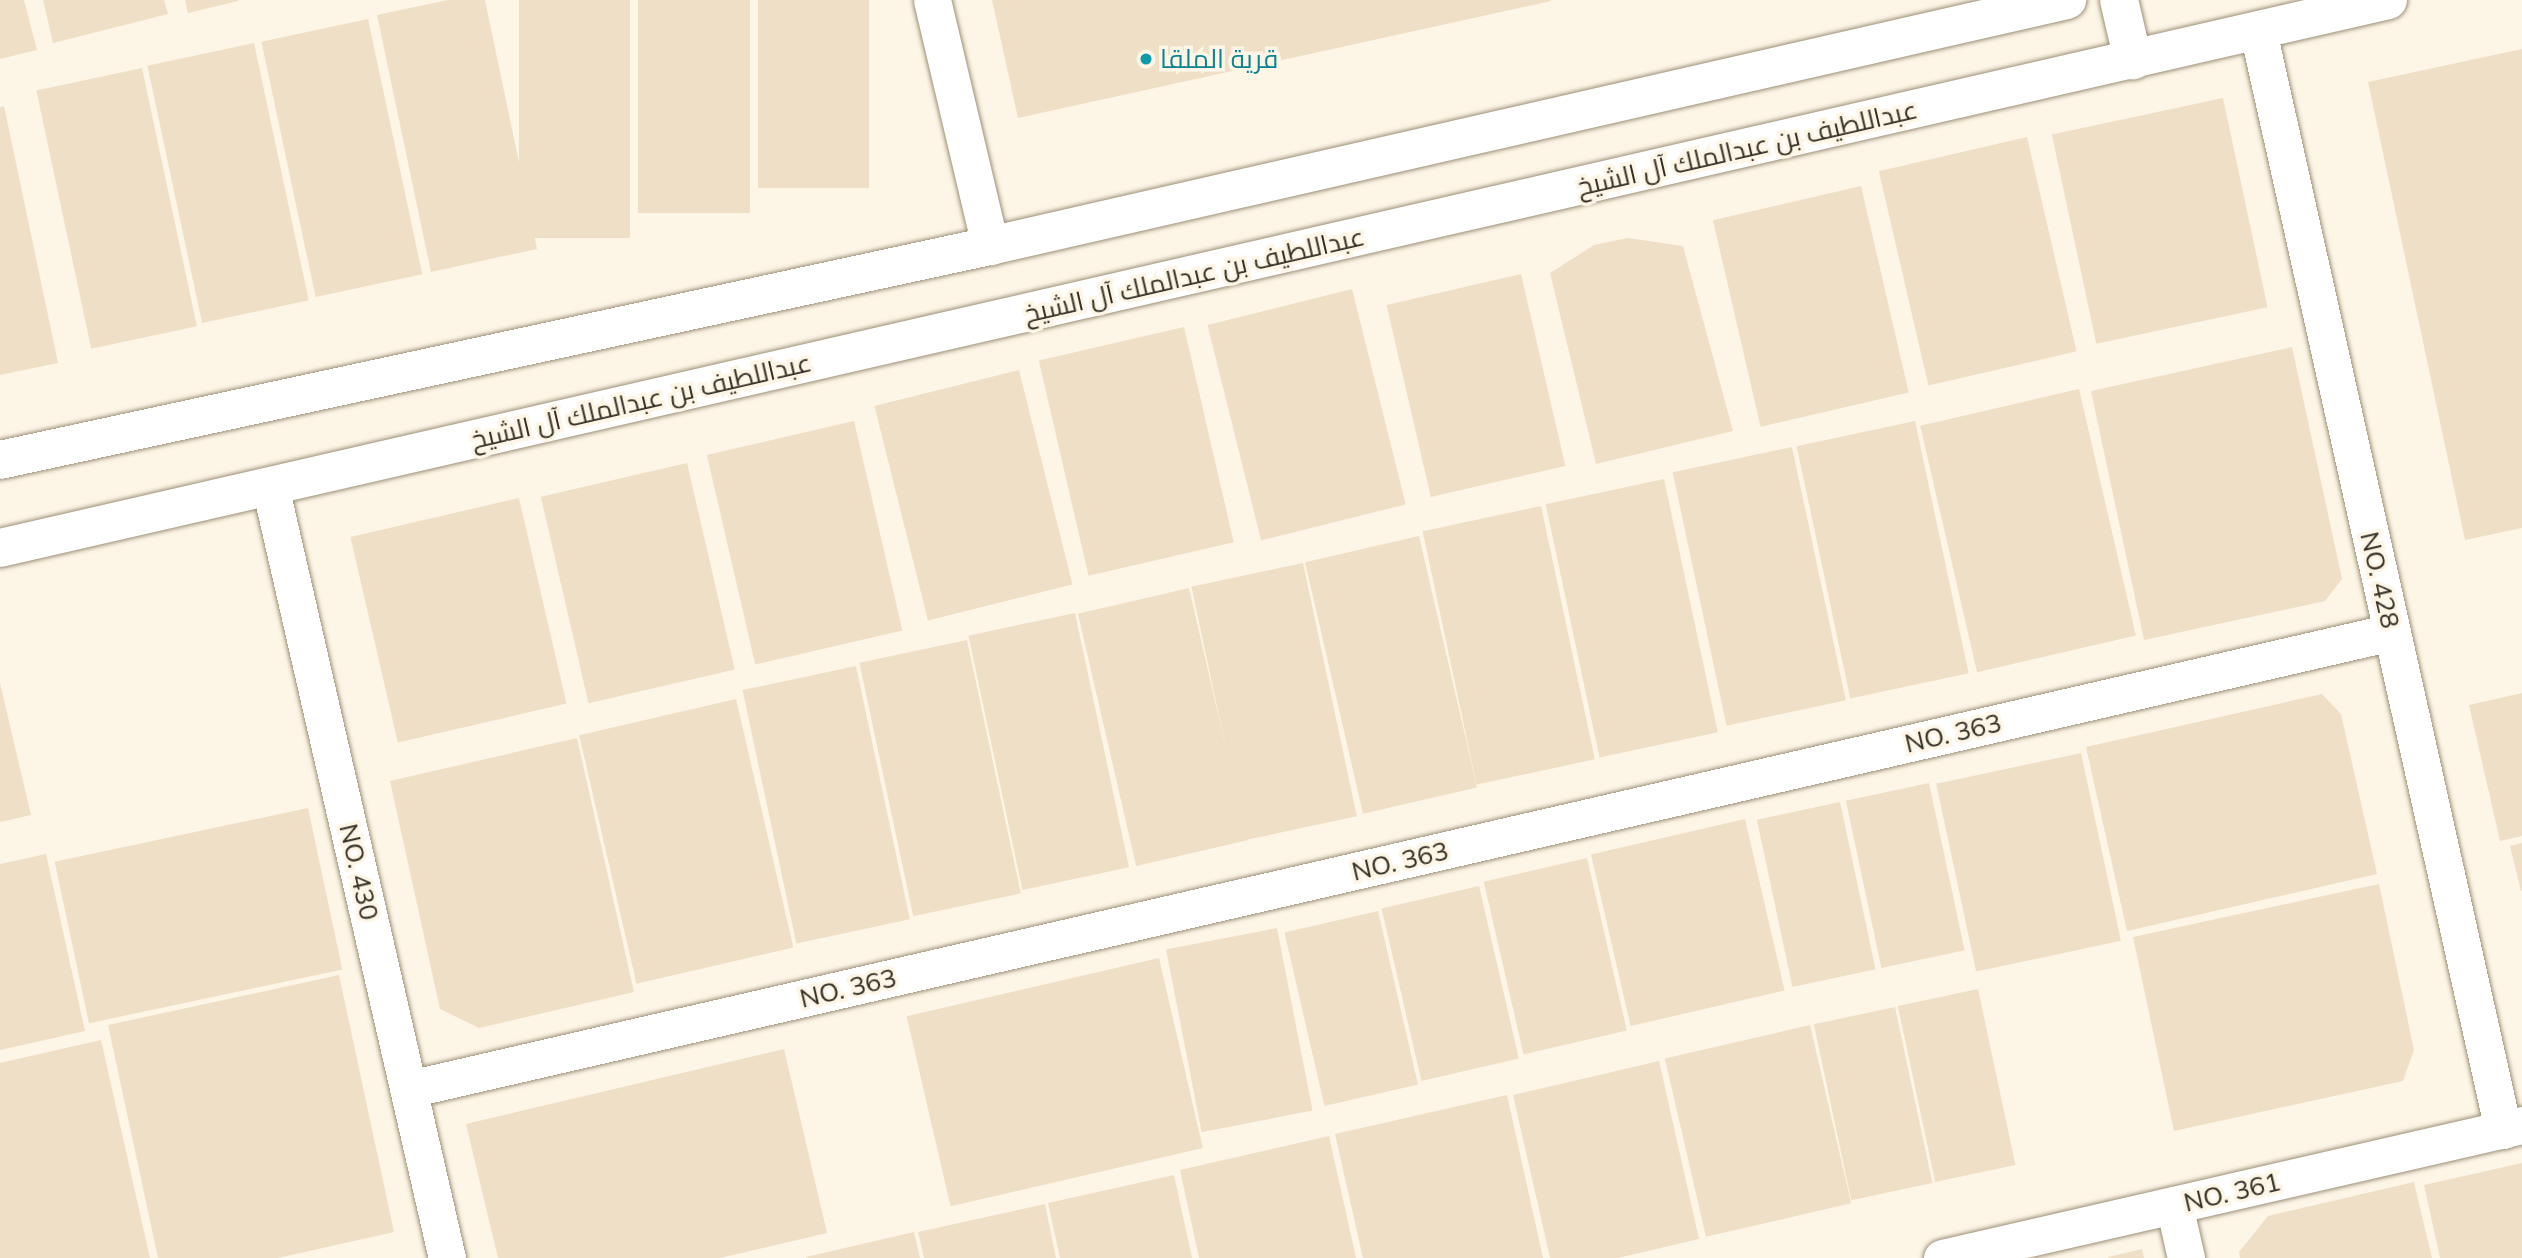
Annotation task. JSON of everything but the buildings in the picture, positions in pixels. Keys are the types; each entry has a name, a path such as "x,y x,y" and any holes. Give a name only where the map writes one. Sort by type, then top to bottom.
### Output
{"street":[{"path":"932,0 990,246"},
{"path":"0,460 990,246 2067,0"},
{"path":"2119,0 2133,60"},
{"name":"عبداللطيف بن عبدالملك آل الشيخ","path":"0,548 2388,0"},
{"name":"NO. 428","path":"2258,31 2392,632 2512,1128"},
{"name":"NO. 430","path":"270,486 447,1258"},
{"name":"NO. 363","path":"409,1089 2392,632"},
{"name":"NO. 361","path":"1942,1258 2512,1128"},
{"path":"2174,1205 2186,1258"}],"place":[{"name":"قرية الملقا","path":"1146,59"}]}
